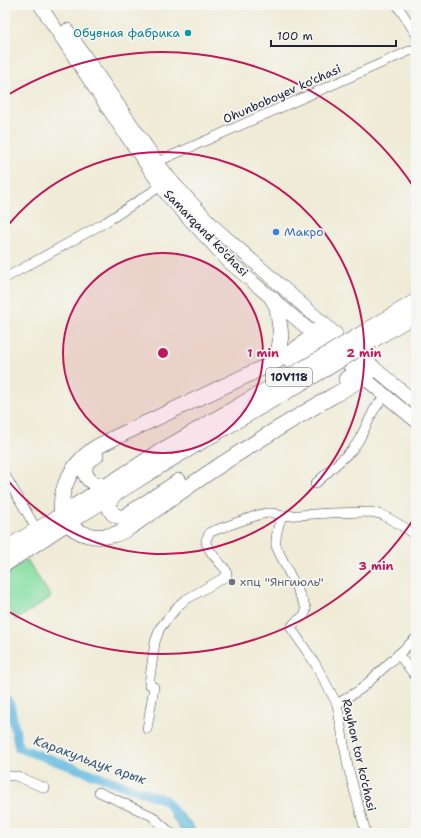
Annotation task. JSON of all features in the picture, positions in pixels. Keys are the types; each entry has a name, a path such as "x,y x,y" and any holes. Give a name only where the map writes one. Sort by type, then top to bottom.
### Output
{"main road":[{"name":"Samarqand ko'chasi","path":"40,5 109,111 168,196 229,262 272,298 325,334"},
{"name":"Samarqand ko'chasi","path":"50,5 157,162 170,179 213,226 325,334 365,369 416,403"},
{"path":"272,298 277,307 281,335 275,362"},
{"name":"10V118","path":"65,519 164,456 416,301"},
{"name":"10V118","path":"164,456 332,365 416,314"},
{"path":"325,334 275,362 114,438 94,449 74,466 68,477 61,502 65,519 79,532 89,535 104,536 120,533 365,369"},
{"path":"325,334 314,350 216,400 145,431 88,460 84,468 86,476 91,482 109,491 109,506 111,513 118,517 124,517 224,451 365,369"},
{"name":"Samarqand ko'chasi","path":"365,369 385,395 416,421"},
{"path":"5,549 37,530 65,519"},
{"path":"5,564 65,519"}],"street":[{"path":"397,5 416,34"},
{"name":"Ohunboboyev ko'chasi","path":"157,162 416,48"},
{"path":"5,278 106,222 161,186"},
{"path":"315,484 352,450 359,440 374,410 385,395"},
{"path":"5,475 37,530"},
{"path":"148,729 154,687 149,684 155,642 160,628 178,606 185,600 225,577 227,574 226,570 208,547 206,539 210,532 267,513 282,516 330,512 371,512 383,515 409,530 416,536"},
{"name":"Rayhon tor ko'chasi","path":"282,516 276,531 276,546 306,608 305,615 292,624 291,628 316,664 337,704 348,767 366,833"},
{"path":"337,704 361,689 416,638"},
{"path":"398,654 416,677"},
{"path":"5,776 16,776 45,788"},
{"path":"100,792 163,821 171,833"}],"green space":[{"path":"27,560 51,597 16,620 5,602 5,574"}],"water":[{"path":"176,808 190,822 197,833 183,833 171,816"}],"waterway":[{"name":"Каракульдук арык","path":"5,697 10,705 19,748 165,800 191,833"}],"place":[{"name":"Обувная фабрика","path":"188,33"},
{"name":"Макро","path":"276,232"},
{"name":"хпц \"Янгиюль\"","path":"232,582"}]}
